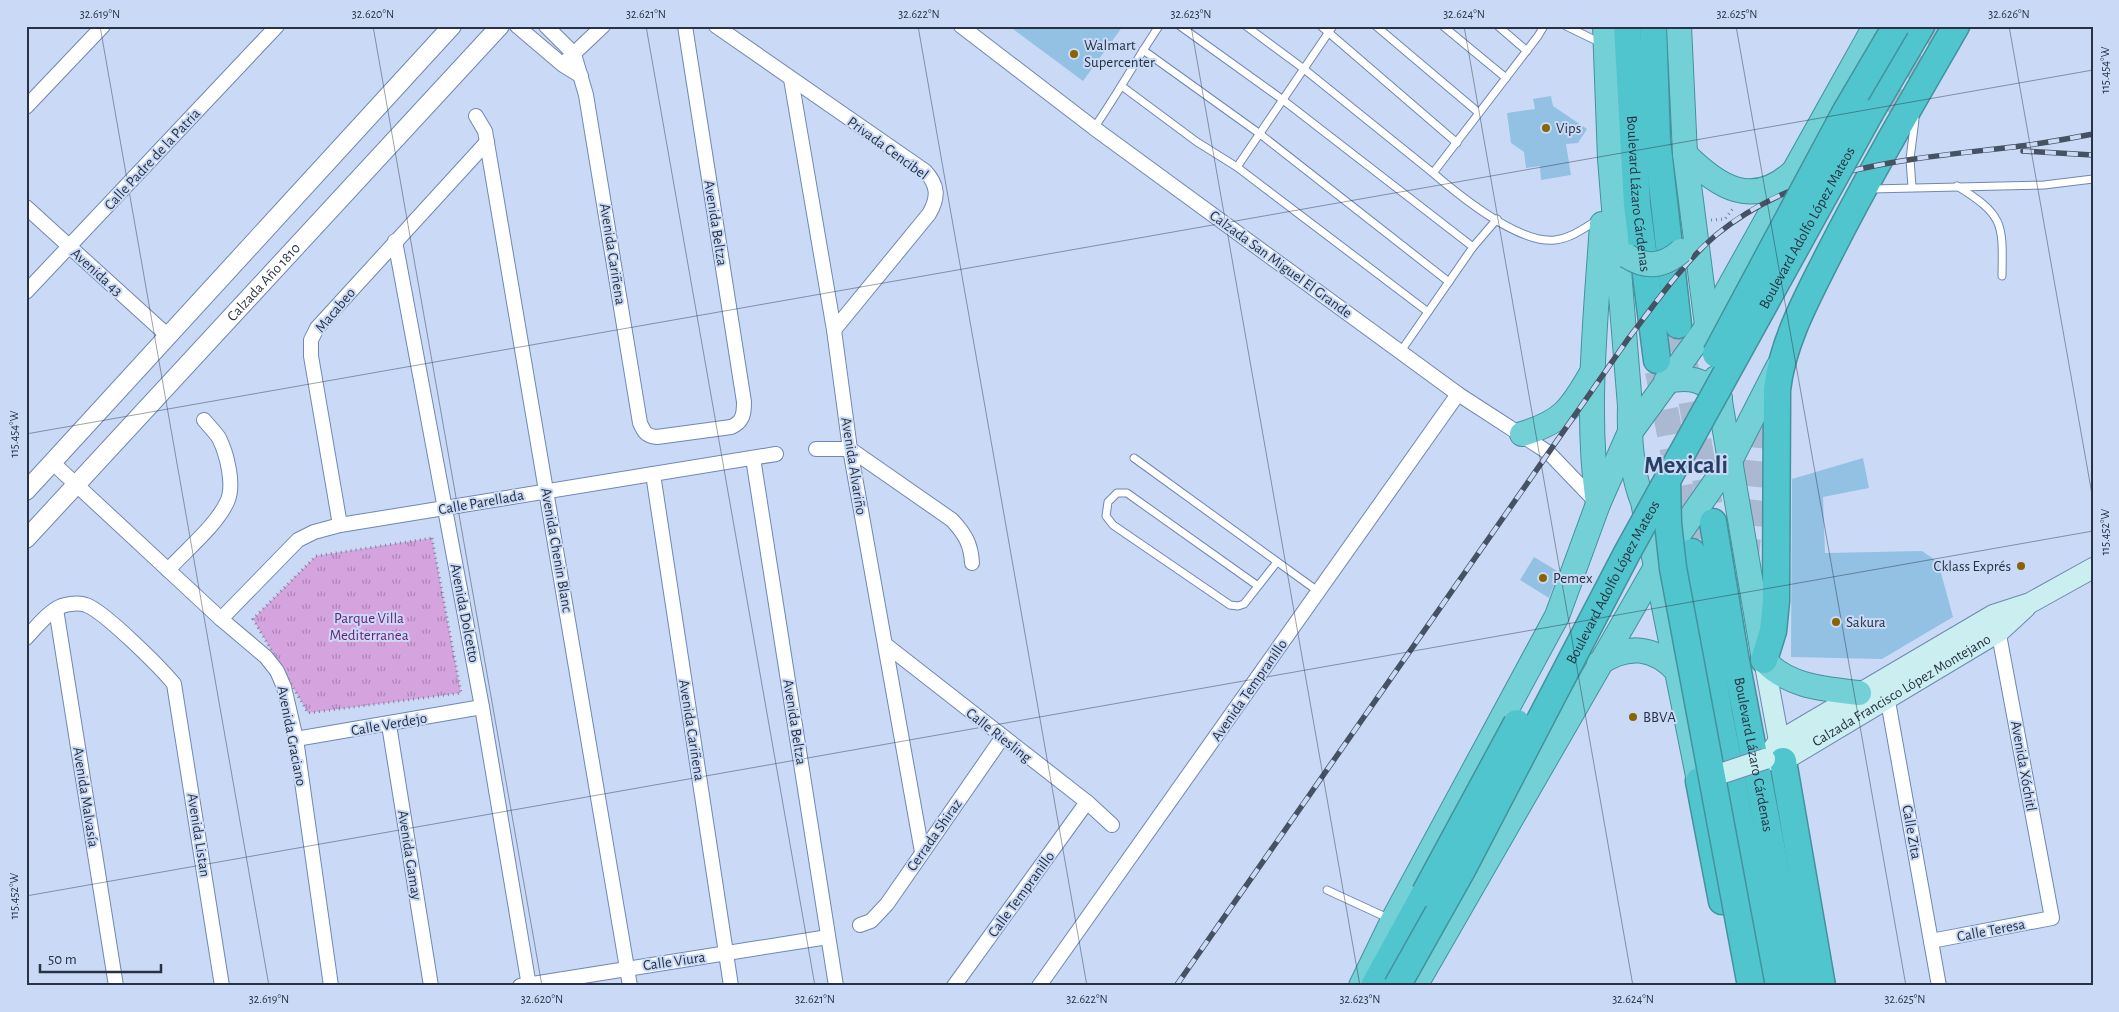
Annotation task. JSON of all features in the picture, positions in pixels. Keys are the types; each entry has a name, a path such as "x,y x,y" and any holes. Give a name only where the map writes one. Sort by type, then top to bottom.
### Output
{"highway":[{"name":"Boulevard Lázaro Cárdenas","path":"1627,26 1637,205 1661,370"},
{"name":"Boulevard Lázaro Cárdenas","path":"1653,26 1657,140 1678,325"},
{"path":"1679,26 1684,154 1693,226 1707,327 1764,660 1774,670 1802,684 1859,693"},
{"path":"1361,986 1393,920 1557,616 1598,504 1629,434 1661,370 1707,327 1875,26"},
{"name":"Boulevard Adolfo López Mateos","path":"1374,986 1426,894 1799,197 1896,26"},
{"name":"Boulevard Adolfo López Mateos","path":"1397,986 1461,872 1575,650 1674,467 1865,121 1922,26"},
{"path":"1415,986 1599,663 1656,567 1708,511 1730,461 1779,364 1812,288 1862,190 1956,26"},
{"path":"1605,36 1610,159 1621,250 1630,406 1629,434 1637,488 1643,502 1678,672 1705,779 1739,986"},
{"path":"1684,154 1707,176 1722,185 1746,190 1773,187 1796,170"},
{"path":"1598,504 1592,461 1592,372 1602,217 1610,159"},
{"path":"1621,250 1636,262 1654,265 1672,259 1681,251 1693,226"},
{"path":"1764,660 1772,632 1776,601 1776,390 1779,364"},
{"path":"1661,370 1694,378 1710,386 1720,398"},
{"path":"1522,434 1545,427 1568,410 1592,372"},
{"path":"1669,442 1667,497 1673,568 1751,986"},
{"path":"1643,502 1653,511 1665,515 1691,510 1708,511"},
{"name":"Boulevard Lázaro Cárdenas","path":"1708,511 1798,986"},
{"name":"Boulevard Lázaro Cárdenas","path":"1692,552 1719,713 1773,986"},
{"path":"1735,656 1741,603"},
{"path":"1599,663 1614,654 1641,650 1661,656 1678,672"},
{"path":"1775,754 1822,986"}],"main road":[{"name":"Calzada Francisco López Montejano","path":"1705,779 1775,754 2030,603 2093,568"},
{"path":"1764,660 1775,754"},
{"name":"Calzada Francisco López Montejano","path":"1775,754 1859,693 1886,689"}],"street":[{"path":"26,107 103,26"},
{"name":"Calle Padre de la Patria","path":"26,292 277,26"},
{"path":"26,492 54,464 168,336 452,26"},
{"name":"Calzada Año 1810","path":"26,539 500,26"},
{"path":"517,26 563,64 581,76"},
{"name":"Avenida Cariñena","path":"546,26 574,54 581,76 592,127 640,423 644,432"},
{"path":"563,64 603,26"},
{"name":"Avenida Beltza","path":"644,432 649,437 657,438 738,425 742,419 744,402 686,26"},
{"name":"Privada Cencibel","path":"716,26 925,171 933,180 936,188 936,198 929,214 834,330"},
{"name":"Calzada San Miguel El Grande","path":"961,26 1094,128 1458,394 1549,453 1598,504"},
{"name":"Avenida Alvariño","path":"791,79 834,330 850,449 922,852"},
{"name":"Avenida Chenin Blanc","path":"476,116 482,123 487,142 630,986"},
{"name":"Macabeo","path":"340,526 311,356 311,340 317,328 487,142"},
{"name":"Avenida 43","path":"26,207 168,336"},
{"name":"Avenida Dolcetto","path":"395,241 482,707 526,985"},
{"name":"Avenida Tempranillo","path":"1039,986 1319,593 1458,394"},
{"path":"168,570 220,514 228,500 230,482 224,450 218,437 204,420"},
{"path":"816,449 850,449 952,520 963,532 969,543 972,563"},
{"name":"Calle Parellada","path":"221,619 298,540 314,532 546,491 776,454"},
{"name":"Avenida Beltza","path":"753,458 836,986"},
{"name":"Avenida Graciano","path":"54,464 221,619 266,657 277,671 284,687 296,739 331,986"},
{"name":"Avenida Cariñena","path":"653,474 731,986"},
{"name":"Avenida Listan","path":"56,608 71,604 85,604 99,612 162,670 174,684 222,986"},
{"path":"26,638 56,608"},
{"name":"Avenida Malvasía","path":"56,608 116,986"},
{"name":"Avenida Xóchitl","path":"1996,623 2052,918"},
{"name":"Calle Riesling","path":"886,645 1002,738 1087,802 1112,825"},
{"name":"Calle Zita","path":"1886,689 1939,986"},
{"name":"Calle Verdejo","path":"296,739 389,725 482,707"},
{"name":"Avenida Gamay","path":"389,725 431,986"},
{"name":"Cerrada Shiraz","path":"860,925 871,921 887,904 1002,738"},
{"name":"Calle Tempranillo","path":"954,986 1087,802"},
{"name":"Calle Teresa","path":"1931,941 2052,918"},
{"name":"Calle Viura","path":"526,985 627,967 828,937"}],"lane":[{"path":"1094,128 1123,87 1131,68 1159,26"},
{"path":"1180,26 1283,100 1473,247"},
{"path":"1246,26 1304,69 1470,201 1523,235 1554,240 1578,232 1602,217"},
{"path":"1321,26 1331,29 1457,143"},
{"path":"1376,26 1478,113"},
{"path":"1443,26 1506,78"},
{"path":"1498,26 1527,51"},
{"path":"1433,173 1544,26"},
{"path":"1566,26 1605,36"},
{"path":"1237,167 1331,29"},
{"path":"1143,50 1260,134 1449,282"},
{"path":"1924,100 1936,60"},
{"path":"1123,87 1197,142 1237,167 1428,312"},
{"path":"1912,187 1910,158 1914,122 1917,114"},
{"path":"1862,190 2044,184 2093,179"},
{"path":"1957,186 1982,202 1999,221 2003,247 2002,276"},
{"path":"1401,352 1473,247 1497,219"},
{"path":"1134,458 1319,593"},
{"path":"1258,586 1127,493 1117,493 1108,502 1105,510 1108,521 1219,600 1238,606 1244,604 1277,562"},
{"path":"1328,890 1393,920"}],"path":[{"path":"1693,226 1725,219 1746,190"},
{"path":"432,538 461,693 308,713 253,619 316,556 432,538"}],"green space":[{"name":"Parque Villa Mediterranea","path":"432,538 461,693 308,713 253,619 316,556"}],"building":[{"name":"Walmart Supercenter","path":"1009,26 1123,26 1083,81"},
{"path":"1551,96 1553,106 1587,129 1578,143 1566,144 1571,175 1541,180 1540,166 1526,168 1524,152 1511,143 1507,113 1535,109 1533,99"},
{"path":"1863,458 1869,488 1823,497 1825,553 1922,551 1938,562 1953,617 1882,659 1791,657 1792,479"},
{"name":"Pemex","path":"1534,557 1559,572 1549,598 1520,580"}],"tunnel":[{"path":"1891,113 1940,26"},
{"path":"1678,325 1711,512"},
{"path":"1658,371 1690,541"},
{"path":"1741,603 1761,415 1766,394"}],"railway":[{"path":"1176,986 1628,339 1669,285 1704,246 1716,235 1751,211 1787,192 1825,178 1906,160 2029,145 2093,134"},
{"path":"2023,151 2093,155"}],"place":[{"name":"Walmart Supercenter","path":"1074,54"},
{"name":"Vips","path":"1546,128"},
{"name":"Cklass Exprés","path":"2021,566"},
{"name":"Pemex","path":"1543,578"},
{"name":"Sakura","path":"1836,622"},
{"name":"BBVA","path":"1633,717"}],"district":[{"name":"Mexicali","path":"1686,464"}]}
